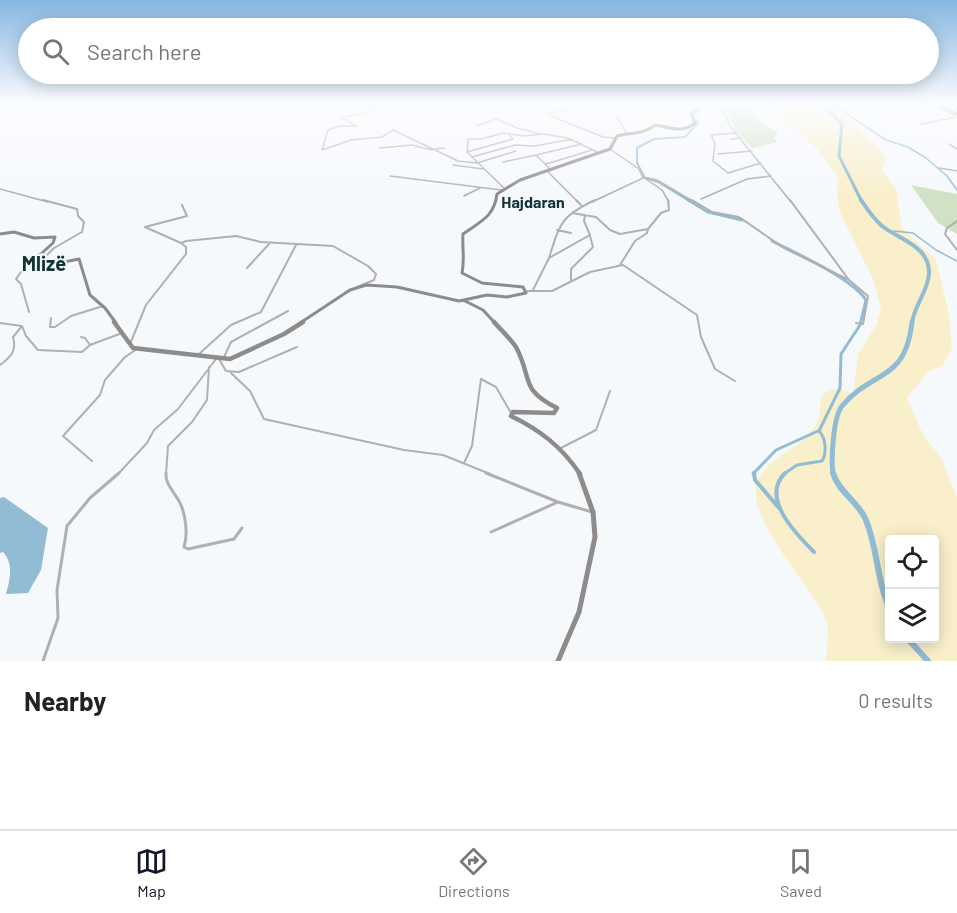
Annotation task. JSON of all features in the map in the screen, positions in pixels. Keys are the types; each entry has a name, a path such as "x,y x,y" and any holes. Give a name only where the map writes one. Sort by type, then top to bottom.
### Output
{"main road":[{"path":"464,301 487,295 507,297 527,291 523,288 500,287 469,278 462,273 465,256 462,247 463,234 490,215 495,208 497,195 503,189 549,170 610,149 615,138 624,134"},
{"path":"0,234 14,232 34,238 55,237 53,243 42,252 47,264 79,259 89,294 103,306 130,344 137,349 197,357 236,358 284,334 357,287 385,285 464,301 483,310 514,344 521,358 530,389 541,400 555,406 558,410 554,413 519,411 512,414 512,417 537,429 561,448 580,474 593,512 595,537 579,612 558,661"}],"street":[{"path":"327,134 322,150 351,140 382,137 387,134"},
{"path":"401,134 456,161 477,163 516,151"},
{"path":"466,152 469,138 481,139 504,134"},
{"path":"466,152 513,139 509,134"},
{"path":"514,134 528,136 541,134 572,139 600,153"},
{"path":"595,134 615,138"},
{"path":"725,134 711,135 715,143 712,161 728,173 761,163"},
{"path":"737,134 849,280 868,297 859,323"},
{"path":"731,139 741,138"},
{"path":"471,158 515,144 535,146 572,139"},
{"path":"503,162 582,144"},
{"path":"949,144 957,149"},
{"path":"379,148 412,145 434,150 445,148"},
{"path":"610,149 639,169 644,177 667,194 670,200 669,210 661,213 647,233 635,241 620,265"},
{"path":"546,164 592,150"},
{"path":"718,154 752,151"},
{"path":"466,152 503,189"},
{"path":"536,155 582,205"},
{"path":"453,165 483,169"},
{"path":"939,168 957,171"},
{"path":"390,176 503,189"},
{"path":"701,200 747,179 771,176"},
{"path":"533,290 549,258 562,221 582,205 644,177 661,182 712,212 744,220 784,248 849,280"},
{"path":"464,196 480,188"},
{"path":"0,189 77,209 78,216 84,222 82,232 54,248 44,259"},
{"path":"130,344 146,304 186,254 186,247 181,243 145,227 187,216 182,205"},
{"path":"571,213 596,217 610,230 620,234 648,229"},
{"path":"571,281 571,269 591,250 593,241 584,221 586,214"},
{"path":"957,221 947,228 945,234 957,250"},
{"path":"557,230 571,233"},
{"path":"549,258 590,235"},
{"path":"181,243 228,236 270,243 333,246 368,266 376,274 376,278 357,287"},
{"path":"247,268 270,243"},
{"path":"197,357 228,327 261,312 296,244"},
{"path":"29,312 29,307 21,293 21,284 16,279 30,259 42,252"},
{"path":"527,291 552,291 598,270 620,265 627,267 697,315 701,337 715,369 735,381"},
{"path":"51,318 50,327 55,327 71,316 103,306"},
{"path":"43,661 58,618 57,590 68,526 90,498 114,478 147,443 154,430 178,409 231,342 288,311"},
{"path":"0,322 22,326"},
{"path":"22,326 26,336 38,350 82,352 90,345 123,333"},
{"path":"0,365 14,354 16,346 13,336 22,326"},
{"path":"81,337 85,338 90,345"},
{"path":"231,373 242,371 297,347"},
{"path":"92,461 63,436 100,395 107,378 125,357 137,349"},
{"path":"219,359 222,367 250,391 264,419 404,450 443,455 558,502 593,512"},
{"path":"209,367 208,398 192,422 168,446 165,480 181,505 187,538 184,547 188,549 234,539 242,528"},
{"path":"464,463 472,446 481,379 487,380 499,391 512,414"},
{"path":"561,448 596,430 609,391"},
{"path":"491,532 558,502"}],"green space":[{"path":"739,134 777,134 774,138 778,142 752,148"},
{"path":"911,185 957,194 957,234 938,223"}],"sand":[{"path":"802,134 863,134 883,153 886,161 882,169 896,190 902,228 936,260 949,314 952,349 942,366 928,372 907,398 923,435 940,456 957,497 957,661 826,661 828,635 826,620 819,605 766,527 758,507 756,489 762,473 814,428 825,392 840,389 853,393 858,354 876,326 881,309 873,279 840,212 837,193 838,177 818,150"}],"water":[{"path":"4,497 48,528 41,570 28,593 6,594 10,567 3,552 0,553 0,498"}],"waterway":[{"path":"688,134 685,137 654,139 637,148 637,163 645,178 658,182 691,202"},
{"path":"841,134 839,156 861,200"},
{"path":"877,134 886,140 908,147 926,158 947,176 957,190"},
{"path":"688,200 708,212 742,220"},
{"path":"861,200 882,226 913,245 925,257 928,264 928,280 912,323"},
{"path":"894,231 913,233 936,250 957,261"},
{"path":"772,241 837,275 866,300 860,325 841,354 840,388 819,431 824,441 824,458 822,461 797,465 785,474"},
{"path":"833,474 833,439 842,406 854,394 895,366 908,342 912,322"},
{"path":"753,474 776,450 818,431"},
{"path":"754,473 755,480 779,508"},
{"path":"833,473 839,485 865,518 885,598"},
{"path":"785,474 778,483 776,493 778,504 790,526 814,552"},
{"path":"912,643 928,661"}],"district":[{"name":"Hajdaran","path":"533,202"},
{"name":"Mlizë","path":"44,264"}]}
